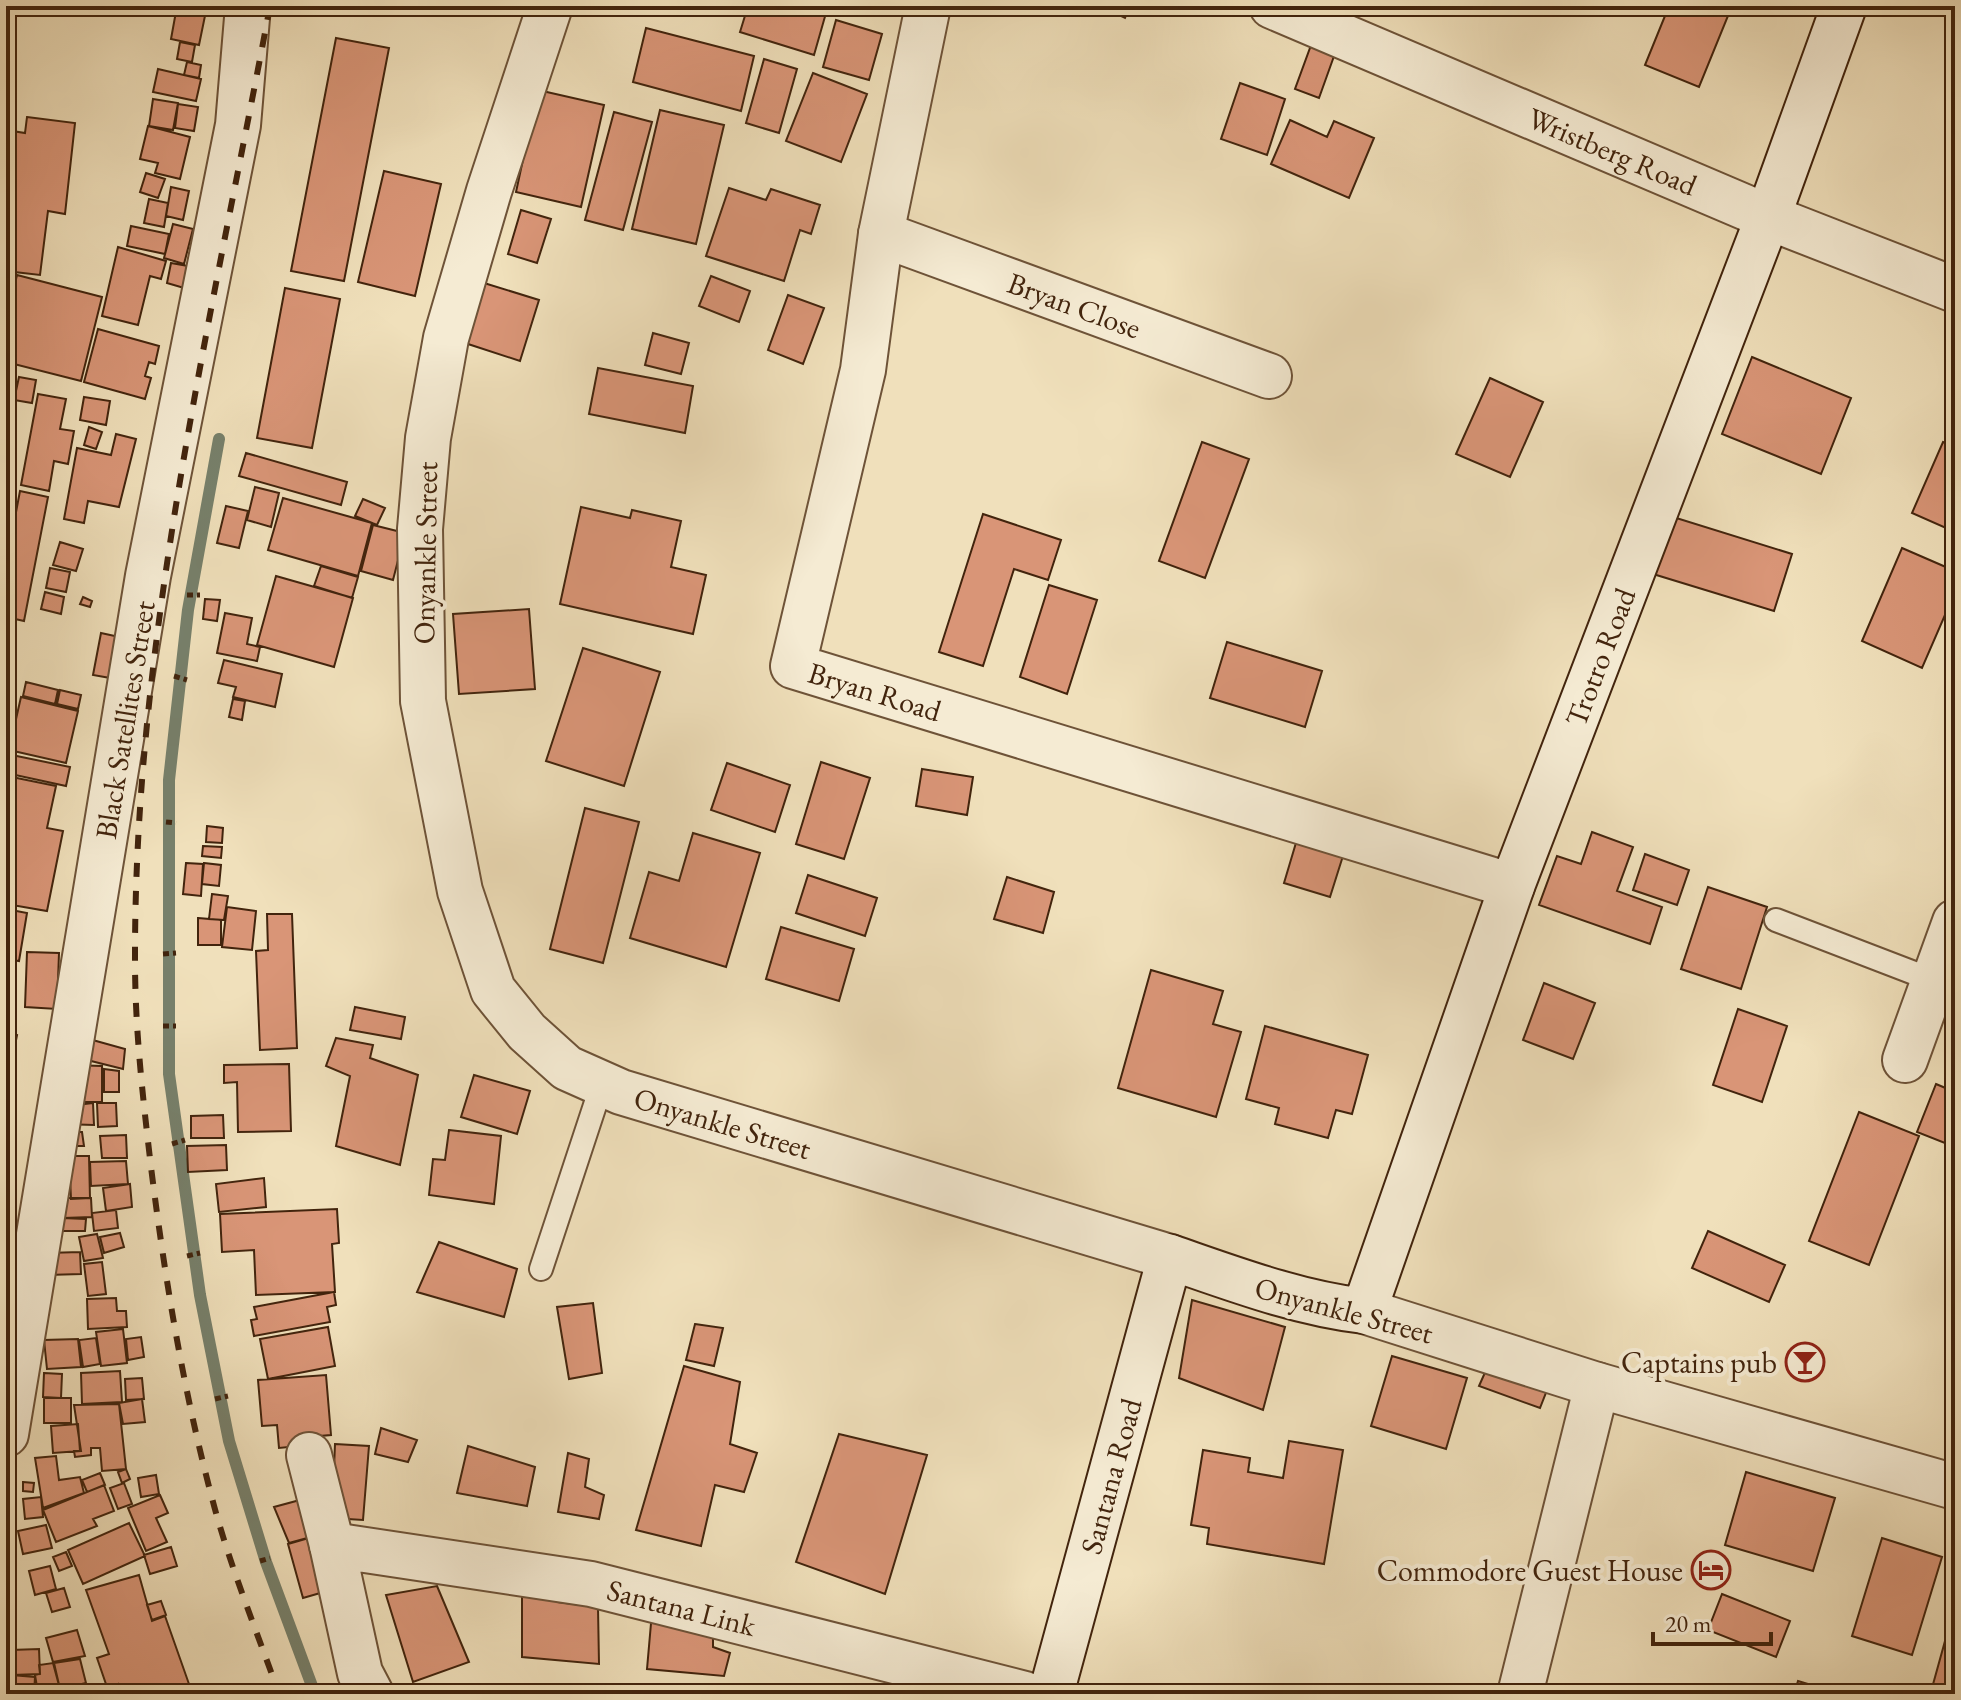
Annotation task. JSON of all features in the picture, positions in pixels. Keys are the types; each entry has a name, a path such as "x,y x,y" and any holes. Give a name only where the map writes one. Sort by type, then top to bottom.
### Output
{"street":[{"name":"Black Satellites Street","path":"6,1434 148,576 238,125 248,6"},
{"name":"Onyankle Street","path":"550,6 489,191 446,338 428,438 420,529 423,701 460,891 493,990 527,1032 567,1068 602,1084 1170,1257 1258,1288 1326,1307 1364,1311 1597,1385 1955,1487"},
{"name":"Bryan Road","path":"928,6 881,234 863,370 793,666 1512,886"},
{"name":"Wristberg Road","path":"1272,6 1768,217 1955,290"},
{"name":"Trotro Road","path":"1364,1311 1512,886 1768,217 1844,6"},
{"name":"Bryan Close","path":"881,234 1269,376"},
{"path":"1905,1060 1955,922"},
{"name":"Santana Road","path":"1051,1694 1170,1257"},
{"path":"1520,1694 1597,1385"},
{"path":"309,1455 360,1673 371,1694"},
{"name":"Santana Link","path":"332,1545 591,1584 1025,1694"}],"lane":[{"path":"1776,920 1935,981"},
{"path":"541,1269 602,1084"}],"path":[{"path":"187,595 200,595"},
{"path":"173,675 187,680"},
{"path":"166,822 176,823"},
{"path":"163,954 176,953"},
{"path":"163,1026 176,1026"},
{"path":"172,1144 185,1140"},
{"path":"187,1256 200,1253"},
{"path":"215,1399 228,1396"},
{"path":"260,1561 270,1558"}],"building":[{"path":"10,6 34,6 35,10 13,17"},
{"path":"177,6 207,6 199,45 171,39"},
{"path":"657,6 684,6 683,11"},
{"path":"748,6 803,6 826,13 814,55 740,32"},
{"path":"1101,6 1130,6 1125,18"},
{"path":"1655,6 1732,6 1699,87 1645,65 1667,11"},
{"path":"836,20 882,34 869,80 823,67"},
{"path":"646,28 754,56 741,111 633,82"},
{"path":"1314,37 1338,45 1319,98 1295,89"},
{"path":"336,38 389,48 344,281 291,271"},
{"path":"180,42 195,45 192,62 177,59"},
{"path":"764,59 797,69 779,133 746,123"},
{"path":"187,62 201,65 199,78 184,75"},
{"path":"158,69 201,79 196,101 153,92"},
{"path":"813,73 867,94 841,162 786,141"},
{"path":"1240,83 1285,99 1267,155 1221,139"},
{"path":"538,90 604,105 581,207 516,192"},
{"path":"153,99 178,103 173,130 149,126"},
{"path":"178,104 198,107 194,131 175,128"},
{"path":"660,110 724,125 696,244 632,229"},
{"path":"614,112 652,122 623,230 585,220"},
{"path":"27,117 75,123 65,214 48,211 40,275 6,271 6,130 25,133"},
{"path":"1290,120 1327,137 1334,121 1374,138 1349,198 1271,164"},
{"path":"148,126 190,137 180,179 155,173 158,163 140,159"},
{"path":"384,171 441,184 415,296 358,282"},
{"path":"146,173 165,179 158,198 140,192"},
{"path":"171,187 189,191 183,220 166,216"},
{"path":"729,188 766,200 771,189 820,205 811,234 800,230 784,281 706,256"},
{"path":"149,199 168,203 164,227 144,223"},
{"path":"521,210 551,219 537,263 508,254"},
{"path":"173,224 193,229 184,264 164,258"},
{"path":"131,226 169,234 165,254 127,246"},
{"path":"118,247 166,261 161,279 150,276 138,325 102,316"},
{"path":"171,263 188,266 184,288 167,283"},
{"path":"17,275 102,297 81,381 6,362 6,319"},
{"path":"711,276 750,291 739,322 699,306"},
{"path":"484,283 539,300 520,361 465,343"},
{"path":"285,288 340,299 312,448 257,438"},
{"path":"788,295 824,308 803,364 768,350"},
{"path":"98,329 159,346 155,364 149,362 145,376 151,378 145,399 84,382"},
{"path":"653,333 689,343 681,374 645,365"},
{"path":"1752,357 1851,398 1821,474 1722,434"},
{"path":"598,368 693,386 685,433 589,414"},
{"path":"19,377 36,380 32,403 14,400"},
{"path":"1490,378 1543,402 1510,477 1456,454"},
{"path":"38,394 66,399 60,429 74,431 68,464 54,461 49,491 21,485"},
{"path":"84,397 110,401 106,425 80,420"},
{"path":"89,427 102,432 96,449 84,445"},
{"path":"116,434 136,439 119,507 88,501 84,523 64,519 77,448 111,455"},
{"path":"1202,442 1249,459 1205,578 1159,561"},
{"path":"1943,442 1955,447 1955,532 1912,513"},
{"path":"246,453 347,482 341,505 239,476"},
{"path":"255,487 279,493 271,527 247,520"},
{"path":"20,491 48,497 24,621 6,617 6,565"},
{"path":"283,498 372,523 358,576 268,550"},
{"path":"363,499 385,508 377,525 355,516"},
{"path":"226,506 248,511 239,548 217,543"},
{"path":"581,507 630,518 632,510 681,521 671,567 706,575 693,634 560,604"},
{"path":"1657,512 1792,554 1774,611 1640,570"},
{"path":"983,514 1061,540 1048,580 1014,569 983,666 939,652"},
{"path":"373,525 405,533 393,580 361,571"},
{"path":"60,542 83,549 76,571 53,565"},
{"path":"1902,548 1955,571 1955,592 1922,668 1862,641"},
{"path":"321,566 358,577 352,598 314,586"},
{"path":"50,568 70,572 66,592 46,588"},
{"path":"276,576 353,598 334,667 257,645"},
{"path":"1049,585 1097,600 1067,694 1020,677"},
{"path":"45,592 64,597 61,614 41,609"},
{"path":"83,597 92,601 90,607 80,604"},
{"path":"205,599 220,600 217,621 203,619"},
{"path":"529,609 535,689 459,694 453,614"},
{"path":"225,613 252,618 247,644 260,647 257,661 217,653"},
{"path":"101,633 124,638 116,679 93,675"},
{"path":"1227,642 1322,671 1305,727 1210,698"},
{"path":"583,648 660,672 624,786 546,761"},
{"path":"224,660 282,674 275,707 233,697 236,687 218,683"},
{"path":"26,682 58,690 55,704 23,696"},
{"path":"60,690 81,695 78,709 57,704"},
{"path":"21,697 78,711 66,763 9,750"},
{"path":"233,699 245,701 242,720 229,717"},
{"path":"7,754 70,767 66,786 6,773"},
{"path":"821,762 870,778 844,859 796,844"},
{"path":"727,763 790,785 775,832 711,810"},
{"path":"922,769 973,777 967,815 916,806"},
{"path":"7,776 56,786 47,828 63,831 47,911 6,904"},
{"path":"585,808 639,822 603,963 550,949"},
{"path":"207,826 223,828 222,843 206,842"},
{"path":"1301,826 1348,840 1330,897 1284,883"},
{"path":"1592,832 1633,847 1617,891 1662,907 1650,944 1539,905 1557,856 1581,864"},
{"path":"693,833 760,853 726,967 630,938 649,872 679,881"},
{"path":"203,846 222,847 221,858 202,856"},
{"path":"1645,854 1689,870 1677,905 1633,890"},
{"path":"186,863 203,864 201,896 183,894"},
{"path":"204,863 221,865 219,886 202,884"},
{"path":"808,875 877,898 865,936 796,913"},
{"path":"1007,877 1054,892 1043,933 994,919"},
{"path":"1708,887 1767,907 1741,989 1681,969"},
{"path":"212,894 228,896 224,920 209,919"},
{"path":"227,907 256,911 252,950 222,947"},
{"path":"6,909 27,913 19,961 6,959"},
{"path":"267,914 292,914 297,1048 260,1050 256,951 268,950"},
{"path":"198,918 221,920 221,945 198,945"},
{"path":"781,927 854,949 839,1001 766,979"},
{"path":"27,952 59,953 57,1009 25,1007"},
{"path":"1151,970 1223,991 1213,1024 1241,1032 1216,1117 1118,1088"},
{"path":"1544,983 1595,1003 1573,1059 1523,1040"},
{"path":"355,1007 405,1017 401,1039 350,1030"},
{"path":"1738,1009 1787,1026 1762,1102 1713,1085"},
{"path":"1265,1026 1368,1055 1352,1114 1336,1110 1328,1138 1275,1124 1279,1108 1246,1099"},
{"path":"6,1033 17,1035 10,1072 6,1071"},
{"path":"336,1038 373,1045 370,1058 418,1075 400,1165 336,1146 350,1076 326,1066"},
{"path":"89,1039 125,1049 123,1069 83,1059"},
{"path":"289,1064 291,1131 238,1132 237,1082 224,1083 224,1065"},
{"path":"71,1065 102,1066 102,1102 79,1102"},
{"path":"104,1069 119,1071 119,1092 104,1092"},
{"path":"474,1075 530,1091 517,1134 461,1117"},
{"path":"1936,1084 1955,1092 1955,1147 1917,1132"},
{"path":"93,1103 94,1125 62,1124 76,1105"},
{"path":"97,1103 116,1103 117,1126 98,1127"},
{"path":"1859,1112 1919,1136 1869,1265 1809,1241"},
{"path":"223,1115 224,1138 191,1138 191,1116"},
{"path":"449,1130 501,1136 494,1204 429,1195 433,1159 445,1160"},
{"path":"70,1132 82,1132 84,1146 72,1146"},
{"path":"126,1135 127,1158 102,1158 100,1136"},
{"path":"226,1145 227,1170 188,1172 187,1146"},
{"path":"69,1156 89,1156 90,1198 71,1199"},
{"path":"126,1161 128,1184 91,1186 90,1162"},
{"path":"264,1178 266,1207 219,1212 216,1184"},
{"path":"130,1184 132,1207 106,1211 103,1188"},
{"path":"63,1198 91,1198 92,1217 63,1218"},
{"path":"337,1209 339,1243 332,1244 335,1292 256,1295 254,1250 222,1252 220,1214"},
{"path":"116,1210 118,1228 94,1231 92,1213"},
{"path":"62,1218 86,1219 85,1231 63,1231"},
{"path":"1708,1231 1785,1265 1769,1302 1692,1268"},
{"path":"120,1233 124,1247 104,1253 100,1237"},
{"path":"97,1234 103,1258 84,1261 79,1237"},
{"path":"439,1242 517,1269 504,1317 417,1292"},
{"path":"80,1252 81,1274 47,1275 47,1253"},
{"path":"102,1262 106,1294 88,1296 84,1264"},
{"path":"334,1292 336,1305 327,1307 330,1322 254,1336 251,1320 257,1319 254,1307"},
{"path":"116,1298 117,1311 126,1311 127,1327 88,1329 87,1299"},
{"path":"1192,1300 1285,1327 1263,1410 1179,1378"},
{"path":"593,1303 602,1373 569,1379 557,1307"},
{"path":"695,1324 723,1328 714,1366 686,1360"},
{"path":"328,1327 335,1366 268,1379 260,1339"},
{"path":"123,1329 127,1363 101,1366 96,1332"},
{"path":"141,1337 144,1357 128,1360 126,1339"},
{"path":"96,1338 100,1364 83,1367 79,1340"},
{"path":"78,1339 81,1367 47,1369 44,1340"},
{"path":"1392,1356 1467,1378 1446,1449 1371,1426"},
{"path":"684,1366 740,1382 730,1444 757,1453 744,1492 715,1485 701,1546 636,1530"},
{"path":"1487,1368 1547,1390 1540,1408 1479,1386"},
{"path":"120,1371 122,1402 82,1404 81,1373"},
{"path":"44,1373 62,1374 61,1398 43,1397"},
{"path":"326,1375 331,1435 308,1437 309,1445 279,1448 277,1425 262,1426 258,1380"},
{"path":"142,1378 144,1399 126,1400 125,1379"},
{"path":"44,1398 71,1398 71,1423 44,1423"},
{"path":"142,1399 145,1422 123,1424 119,1403"},
{"path":"119,1404 126,1469 102,1471 100,1448 91,1448 91,1455 75,1457 74,1451 81,1451 74,1405"},
{"path":"78,1424 80,1451 53,1453 51,1426"},
{"path":"381,1428 417,1440 408,1462 375,1454"},
{"path":"839,1434 927,1455 885,1594 796,1562"},
{"path":"1289,1441 1343,1450 1324,1564 1207,1544 1209,1528 1191,1525 1203,1450 1250,1458 1248,1472 1283,1478"},
{"path":"335,1444 369,1446 363,1520 332,1518"},
{"path":"468,1446 535,1467 527,1506 457,1493"},
{"path":"568,1453 589,1459 585,1487 604,1495 599,1519 558,1512"},
{"path":"56,1456 59,1480 80,1477 84,1493 43,1508 35,1458"},
{"path":"126,1469 130,1479 122,1483 118,1472"},
{"path":"1746,1472 1835,1498 1813,1571 1725,1545"},
{"path":"100,1473 105,1485 87,1492 82,1480"},
{"path":"156,1475 159,1494 141,1497 138,1478"},
{"path":"23,1482 34,1483 33,1492 23,1491"},
{"path":"124,1483 132,1504 118,1509 110,1488"},
{"path":"104,1485 114,1511 93,1519 97,1526 56,1542 43,1510"},
{"path":"160,1495 168,1513 156,1518 167,1542 146,1551 128,1508"},
{"path":"41,1497 43,1517 25,1519 23,1499"},
{"path":"311,1497 322,1534 289,1543 274,1507"},
{"path":"129,1523 145,1556 83,1584 68,1550"},
{"path":"46,1525 52,1548 23,1554 18,1531"},
{"path":"326,1533 341,1587 303,1598 288,1544"},
{"path":"1882,1538 1942,1557 1912,1655 1852,1636"},
{"path":"171,1547 177,1566 150,1574 144,1555"},
{"path":"66,1552 72,1566 59,1571 53,1557"},
{"path":"50,1566 56,1589 35,1595 29,1571"},
{"path":"139,1575 152,1621 165,1616 189,1684 159,1694 122,1694 118,1684 107,1687 97,1658 109,1654 86,1590"},
{"path":"437,1586 469,1662 413,1682 386,1595"},
{"path":"64,1588 70,1607 52,1612 46,1593"},
{"path":"522,1589 557,1593 558,1602 598,1607 599,1664 522,1657"},
{"path":"1722,1594 1790,1621 1776,1657 1708,1630"},
{"path":"161,1601 166,1615 152,1620 147,1605"},
{"path":"652,1612 713,1630 713,1647 730,1653 724,1676 647,1669"},
{"path":"1950,1623 1955,1624 1955,1694 1932,1688"},
{"path":"77,1630 85,1656 53,1662 46,1638"},
{"path":"39,1649 40,1674 12,1675 11,1650"},
{"path":"80,1659 86,1683 60,1689 54,1663"},
{"path":"53,1663 60,1689 38,1693 35,1675 40,1674 39,1665"},
{"path":"11,1675 35,1677 34,1694 10,1694"},
{"path":"1798,1681 1841,1694 1794,1694"},
{"path":"118,1684 122,1694 108,1694 106,1688"},
{"path":"409,1688 410,1694 397,1694 396,1689"}],"waterway":[{"path":"219,439 188,610 169,780 169,1074 200,1295 229,1441 266,1562 315,1694"}],"railway":[{"path":"270,6 201,362 162,600 147,720 138,840 135,987 151,1167 184,1375 219,1523 279,1694"}],"place":[{"name":"Captains pub","path":"1805,1362"},
{"name":"Commodore Guest House","path":"1711,1570"}]}
